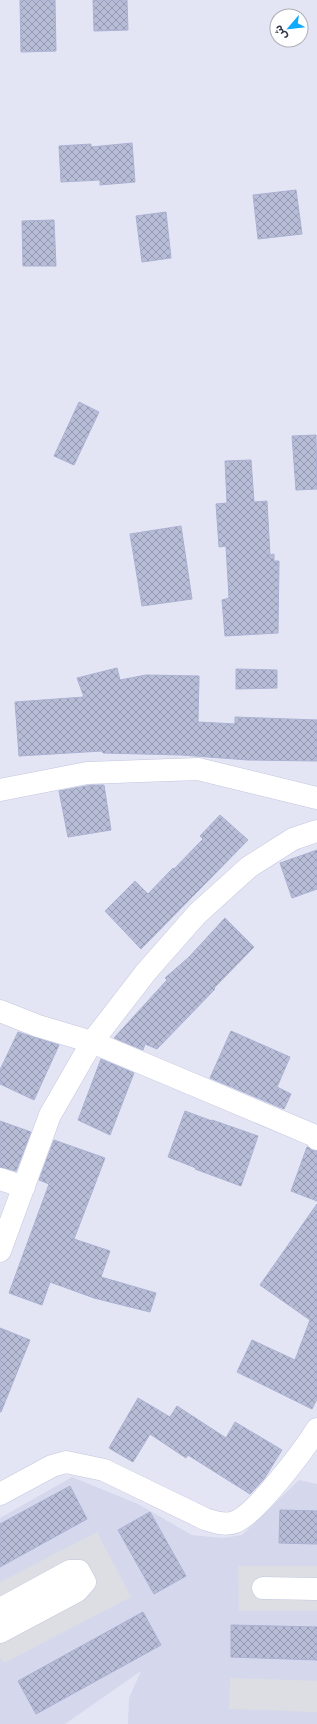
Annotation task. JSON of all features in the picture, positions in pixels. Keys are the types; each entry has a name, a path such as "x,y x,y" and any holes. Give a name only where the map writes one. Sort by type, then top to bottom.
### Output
{"street":[{"path":"0,790 88,773 198,769 317,798"},
{"path":"0,1251 50,1116 92,1042 146,972 197,914 249,867 293,839 317,831"},
{"path":"0,1011 38,1026 92,1042 312,1135 317,1139"},
{"path":"0,1179 24,1187"},
{"path":"0,1494 52,1466 66,1462 104,1470 205,1519 221,1524 234,1522 245,1517 272,1487 311,1451 317,1429"},
{"path":"0,1609 70,1571 79,1571 85,1582 77,1591 0,1632"},
{"path":"263,1588 317,1590"}],"shaded area":[{"path":"72,1477 138,1504 192,1535 223,1538 242,1535 299,1480 317,1484 317,1724 128,1724 129,1698 141,1671 65,1724 0,1724 0,1518"},
{"path":"97,1532 131,1597 4,1663 0,1657 0,1582"},
{"path":"238,1566 317,1566 317,1611 239,1611"},
{"path":"230,1678 317,1681 317,1712 229,1709"}],"building":[{"path":"20,0 55,0 56,51 21,52"},
{"path":"93,0 127,0 128,30 94,31"},
{"path":"132,143 135,182 100,185 100,180 61,182 59,146 91,144 91,147"},
{"path":"296,190 302,234 258,239 253,195"},
{"path":"166,212 171,258 142,262 136,216"},
{"path":"54,220 56,266 23,266 22,221"},
{"path":"79,402 99,412 74,465 54,456"},
{"path":"316,435 317,489 296,490 292,436"},
{"path":"251,460 254,502 267,501 270,555 274,554 274,561 279,561 278,633 225,636 222,600 229,598 226,546 219,547 216,504 227,503 225,461"},
{"path":"181,526 192,599 142,606 130,534"},
{"path":"117,668 120,680 146,675 199,676 198,722 235,724 235,717 317,720 317,761 248,760 182,755 103,753 102,751 19,756 15,702 84,697 77,678"},
{"path":"236,669 277,670 277,688 236,689"},
{"path":"92,785 104,785 111,830 68,837 59,791"},
{"path":"220,815 248,840 141,949 105,911 135,881 148,894 203,839 200,836"},
{"path":"317,850 317,889 292,898 280,863"},
{"path":"225,918 254,947 157,1049 145,1044 143,1050 114,1038 167,980 165,978 189,957"},
{"path":"231,1031 290,1057 277,1087 291,1094 284,1109 210,1078"},
{"path":"18,1032 59,1045 34,1100 0,1084 0,1070"},
{"path":"101,1059 134,1073 110,1135 78,1120"},
{"path":"185,1111 258,1136 241,1186 168,1157"},
{"path":"0,1121 31,1132 16,1171 0,1167"},
{"path":"54,1140 105,1158 74,1239 110,1251 101,1277 156,1293 150,1312 94,1298 50,1282 42,1305 9,1293 49,1184 39,1180"},
{"path":"307,1147 317,1151 317,1201 291,1191"},
{"path":"317,1204 317,1399 312,1409 237,1372 252,1340 295,1360 310,1320 260,1285"},
{"path":"0,1328 30,1340 1,1412 0,1412"},
{"path":"138,1398 170,1417 177,1406 226,1438 235,1422 282,1450 264,1479 250,1494 188,1455 186,1458 150,1434 133,1462 109,1448"},
{"path":"70,1486 87,1519 0,1567 0,1524"},
{"path":"280,1510 317,1511 317,1544 279,1543"},
{"path":"150,1512 186,1576 154,1594 118,1530"},
{"path":"143,1612 161,1645 36,1714 18,1681"},
{"path":"231,1625 317,1627 317,1660 231,1657"}]}
